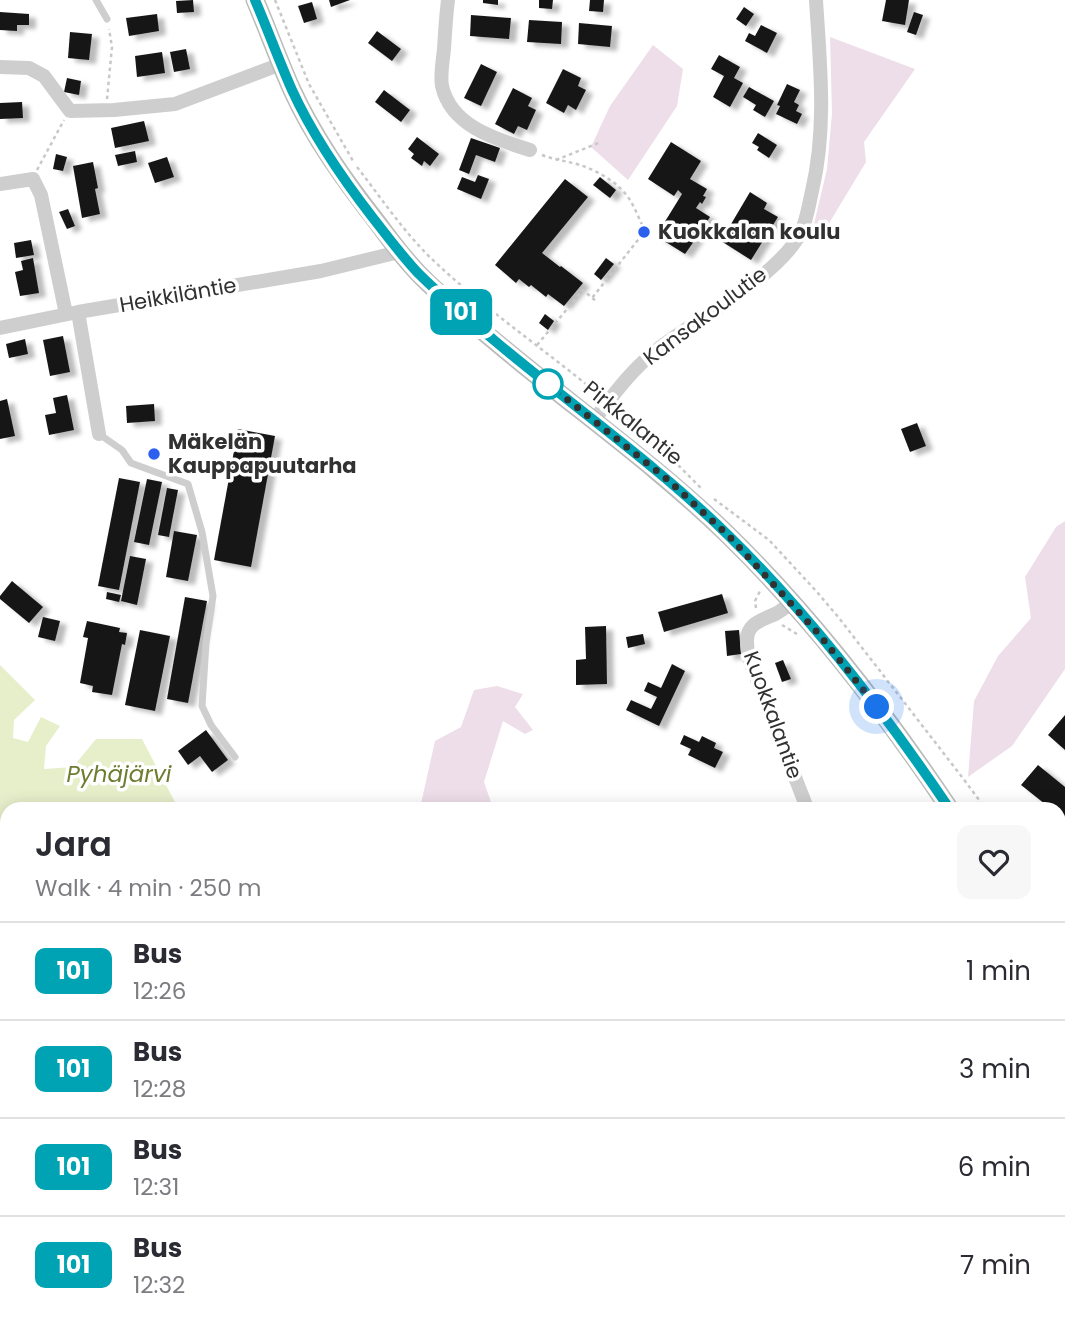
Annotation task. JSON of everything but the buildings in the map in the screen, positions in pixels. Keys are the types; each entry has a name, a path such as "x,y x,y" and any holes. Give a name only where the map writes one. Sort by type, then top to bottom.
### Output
{"street":[{"name":"Pirkkalantie","path":"255,0 293,93 321,144 353,191 418,273 529,370 668,480 729,536 791,603 865,690 945,802"},
{"path":"447,0 442,85 448,102 461,118 477,130 530,150"},
{"name":"Kansakoulutie","path":"594,420 635,369 656,350 762,276 800,234 818,168 822,106 816,0"},
{"path":"0,67 29,68 44,76 70,111 105,111 174,104 281,64"},
{"path":"0,184 33,179 41,195 72,313 99,434"},
{"name":"Heikkiläntie","path":"0,328 72,313 321,271 400,252"},
{"name":"Kuokkalantie","path":"791,603 752,626 746,641 749,659 805,802"}],"lane":[{"path":"96,0 107,19"},
{"path":"99,434 122,450 131,463 188,484 202,532 213,596 206,643 202,706 211,725 235,757"}],"path":[{"path":"105,111 112,47 107,19"},
{"path":"33,179 70,111"},
{"path":"556,160 601,142"},
{"path":"530,150 600,173 620,188 629,199 645,231 592,298"},
{"path":"537,345 583,290 597,302"},
{"path":"767,617 800,635"}],"shaded area":[{"path":"830,37 915,69 864,142 866,162 828,225 814,224 827,169 832,113"},
{"path":"653,45 683,69 677,106 628,180 591,147 610,106"},
{"path":"1065,521 1065,669 1012,746 968,777 974,701 998,656 1031,618 1025,577 1056,527"},
{"path":"497,686 523,694 515,707 533,730 525,734 503,721 484,782 491,802 421,802 435,741 461,727 474,690"}],"water":[{"name":"Pyhäjärvi","path":"0,665 35,700 14,720 13,738 28,742 41,717 60,726 46,746 44,769 73,767 96,739 142,739 175,802 0,802"}],"bus line":[{"name":"101","path":"255,0 293,93 321,144 353,191 418,273 529,370 668,480 729,536 818,633 865,690 945,802"}],"place":[{"name":"Kuokkalan koulu","path":"644,232"},
{"name":"Mäkelän Kauppapuutarha","path":"154,454"}],"route":[{"path":"548,384 668,480 729,536 818,633 877,707"}]}
